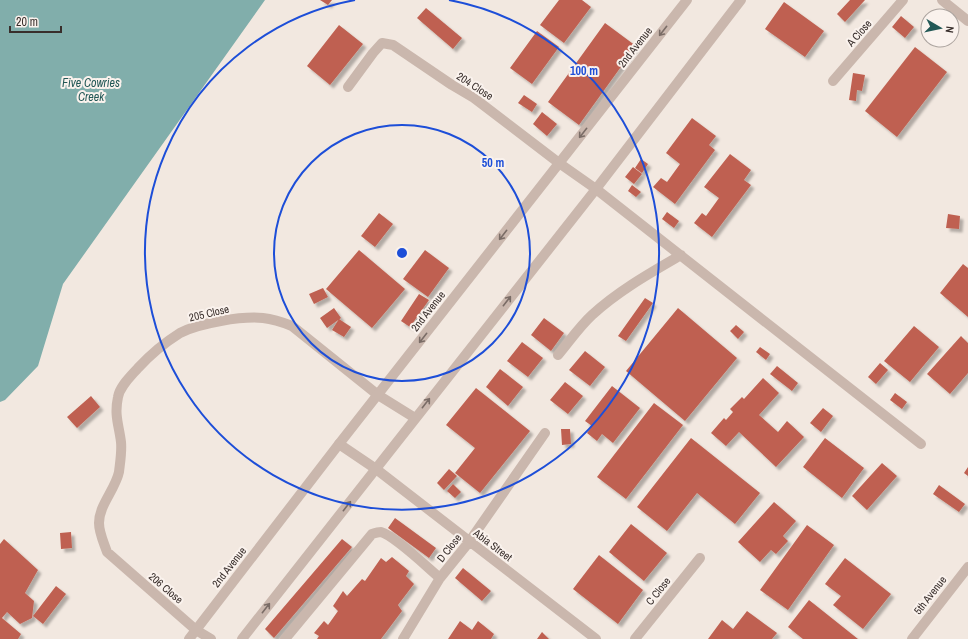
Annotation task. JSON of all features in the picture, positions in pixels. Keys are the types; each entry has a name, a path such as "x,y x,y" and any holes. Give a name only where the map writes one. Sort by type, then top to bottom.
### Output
{"street":[{"name":"2nd Avenue","path":"189,639 339,444 687,0"},
{"path":"242,639 596,189 741,0"},
{"name":"A Close","path":"833,81 903,0"},
{"path":"942,0 968,21"},
{"name":"204 Close","path":"348,87 382,43 393,45 474,98 559,163 596,189 921,444"},
{"path":"558,356 590,317 601,307 641,279 681,255"},
{"name":"205 Close","path":"107,552 99,523 102,510 118,474 121,460 121,442 115,414 118,396 127,380 153,352 181,333 192,328 217,322 256,318 277,320 292,326 378,395 415,418"},
{"name":"D Close","path":"402,639 440,578 469,542 545,433"},
{"name":"Abia Street","path":"339,444 376,469 596,639"},
{"path":"285,639 372,534 376,532 381,532 391,537 440,578"},
{"name":"206 Close","path":"107,552 196,630 210,639"},
{"name":"C Close","path":"635,639 700,558"},
{"name":"5th Avenue","path":"912,639 968,567"}],"water":[{"name":"Five Cowries Creek","path":"0,0 265,0 63,284 38,366 5,400 0,402"}],"building":[{"path":"320,0 332,0 328,5"},
{"path":"559,0 582,0 591,7 564,43 540,25"},
{"path":"850,0 865,0 845,22 837,14"},
{"path":"784,2 824,31 805,57 765,29"},
{"path":"426,8 462,38 453,49 417,18"},
{"path":"901,16 914,27 905,38 892,27"},
{"path":"605,23 636,46 579,125 548,102"},
{"path":"339,25 363,44 330,85 307,66"},
{"path":"537,31 559,47 532,84 510,68"},
{"path":"915,47 947,72 897,137 865,111"},
{"path":"853,73 865,75 862,91 857,90 856,101 849,100"},
{"path":"524,95 537,104 532,112 518,103"},
{"path":"542,112 557,124 547,136 533,124"},
{"path":"692,118 716,136 709,145 715,150 675,204 653,187 661,178 667,182 680,164 666,153"},
{"path":"730,154 751,170 744,180 751,185 712,237 694,223 702,213 706,216 719,198 704,187"},
{"path":"641,159 648,164 642,173 635,168"},
{"path":"633,167 642,174 634,184 625,177"},
{"path":"632,185 641,192 636,197 628,191"},
{"path":"667,212 679,221 674,228 662,219"},
{"path":"379,213 393,224 375,247 361,236"},
{"path":"948,214 960,216 959,229 946,228"},
{"path":"359,250 405,289 372,328 326,289"},
{"path":"425,250 449,268 428,297 403,279"},
{"path":"963,264 968,268 968,317 940,293"},
{"path":"323,288 328,297 314,304 309,294"},
{"path":"419,294 429,300 410,327 401,321"},
{"path":"645,298 653,303 626,341 618,336"},
{"path":"334,308 341,318 327,328 320,318"},
{"path":"678,308 737,358 685,421 626,371"},
{"path":"544,318 564,333 551,351 531,335"},
{"path":"339,319 351,327 344,337 332,330"},
{"path":"736,325 744,332 738,339 730,331"},
{"path":"914,326 939,347 910,382 884,361"},
{"path":"961,336 968,343 968,373 950,394 927,374"},
{"path":"522,342 543,358 528,377 507,361"},
{"path":"760,347 770,354 766,360 756,352"},
{"path":"585,351 605,367 590,386 569,370"},
{"path":"880,363 888,370 876,384 868,377"},
{"path":"777,366 798,383 792,391 770,374"},
{"path":"500,369 523,387 508,406 486,387"},
{"path":"763,378 779,393 759,415 778,432 787,421 804,437 776,467 739,432 726,446 711,433 724,418 726,420 733,412 730,409 742,397 744,399"},
{"path":"565,382 583,396 568,414 550,400"},
{"path":"612,386 640,408 613,443 602,434 597,441 587,433 592,426 585,421"},
{"path":"476,388 530,431 480,493 455,473 475,448 446,425"},
{"path":"895,393 907,402 902,409 890,400"},
{"path":"91,396 100,407 77,428 67,417"},
{"path":"654,403 683,425 626,499 597,477"},
{"path":"823,408 833,416 821,432 810,423"},
{"path":"561,429 570,429 571,444 562,445"},
{"path":"691,438 760,493 735,524 697,493 667,531 637,507"},
{"path":"825,438 864,468 842,498 803,467"},
{"path":"882,463 897,476 867,510 852,496"},
{"path":"968,467 968,476 964,473"},
{"path":"449,469 457,476 444,490 437,483"},
{"path":"453,484 461,492 455,498 447,491"},
{"path":"939,485 965,504 959,512 933,494"},
{"path":"774,502 796,521 783,536 788,541 776,554 771,550 760,562 738,542"},
{"path":"395,518 436,548 429,558 388,528"},
{"path":"631,524 667,553 644,581 609,552"},
{"path":"807,525 834,545 788,610 760,590"},
{"path":"71,532 72,548 61,549 60,533"},
{"path":"4,539 38,570 25,593 34,601 32,618 20,624 7,612 2,618 21,634 18,639 0,639 0,544"},
{"path":"342,539 352,547 274,638 265,629"},
{"path":"599,555 643,590 618,624 573,589"},
{"path":"392,557 409,571 406,576 414,584 398,605 402,611 381,639 317,639 319,636 314,633 324,621 328,625 338,611 333,606 343,591 347,596 362,579 365,581 381,558 386,562"},
{"path":"845,558 891,594 863,629 833,605 841,596 825,584"},
{"path":"463,568 491,591 482,601 455,578"},
{"path":"56,586 66,594 43,624 33,616"},
{"path":"809,600 858,639 803,639 788,627"},
{"path":"747,611 777,633 772,639 708,639 722,620 733,629"},
{"path":"460,621 472,630 478,621 494,634 491,639 448,639"},
{"path":"542,632 549,639 537,639"}]}
